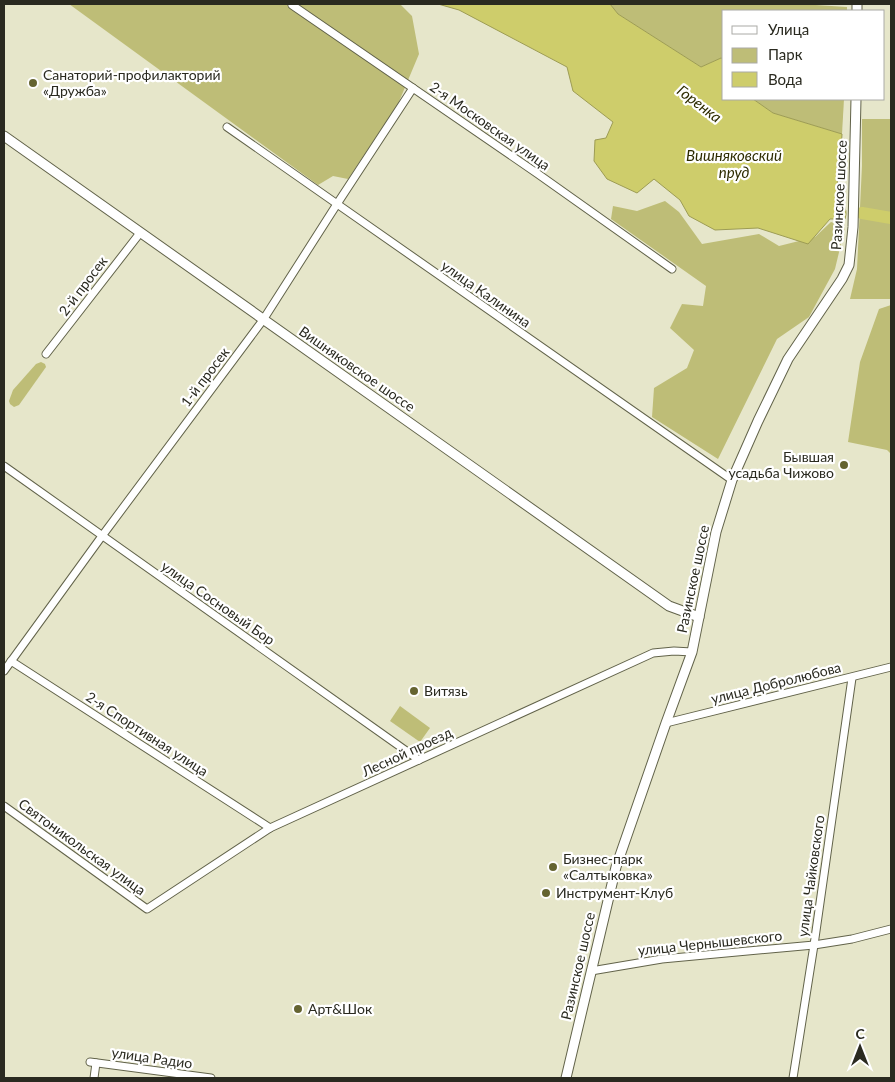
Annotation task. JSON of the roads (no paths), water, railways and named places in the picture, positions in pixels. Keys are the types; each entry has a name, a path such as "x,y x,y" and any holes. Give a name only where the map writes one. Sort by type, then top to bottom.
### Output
{"main road":[{"name":"Разинское шоссе","path":"566,1078 616,867 692,652 716,532 732,480 788,359 842,279 849,264 853,227 856,100"},
{"name":"Вишняковское шоссе","path":"4,138 670,606 698,617"}],"street":[{"name":"2-я Московская улица","path":"292,5 538,174 672,269"},
{"name":"1-й просек","path":"4,671 263,320 413,88"},
{"name":"улица Калинина","path":"227,127 732,480"},
{"name":"2-й просек","path":"46,354 140,233"},
{"name":"улица Сосновый Бор","path":"4,466 419,760"},
{"name":"Лесной проезд","path":"146,909 270,828 653,653 692,652"},
{"name":"2-я Спортивная улица","path":"11,661 270,828"},
{"name":"улица Добролюбова","path":"666,723 891,667"},
{"name":"улица Чайковского","path":"793,1078 852,678"},
{"name":"Святоникольская улица","path":"4,806 146,909"},
{"name":"улица Чернышевского","path":"591,971 662,959 814,945 852,939 891,929"},
{"name":"улица Радио","path":"94,1078 93,1063 211,1078"}],"water":[{"name":"Вишняковский пруд","path":"438,4 610,4 618,14 701,67 722,58 722,100 754,100 773,113 842,134 837,190 839,199 846,211 845,219 830,219 808,244 758,228 715,230 689,216 680,200 654,179 637,193 607,179 594,161 595,140 606,138 613,122 573,91 567,67 459,10"}],"waterway":[{"name":"Горенка","path":"862,213 891,218"}],"place":[{"name":"Санаторий-профилакторий «Дружба»","path":"33,83"},
{"name":"Бывшая усадьба Чижово","path":"844,465"},
{"name":"Витязь","path":"414,691"},
{"name":"Бизнес-парк «Салтыковка»","path":"553,867"},
{"name":"Инструмент-Клуб","path":"546,893"},
{"name":"Арт&Шок","path":"298,1009"}]}
